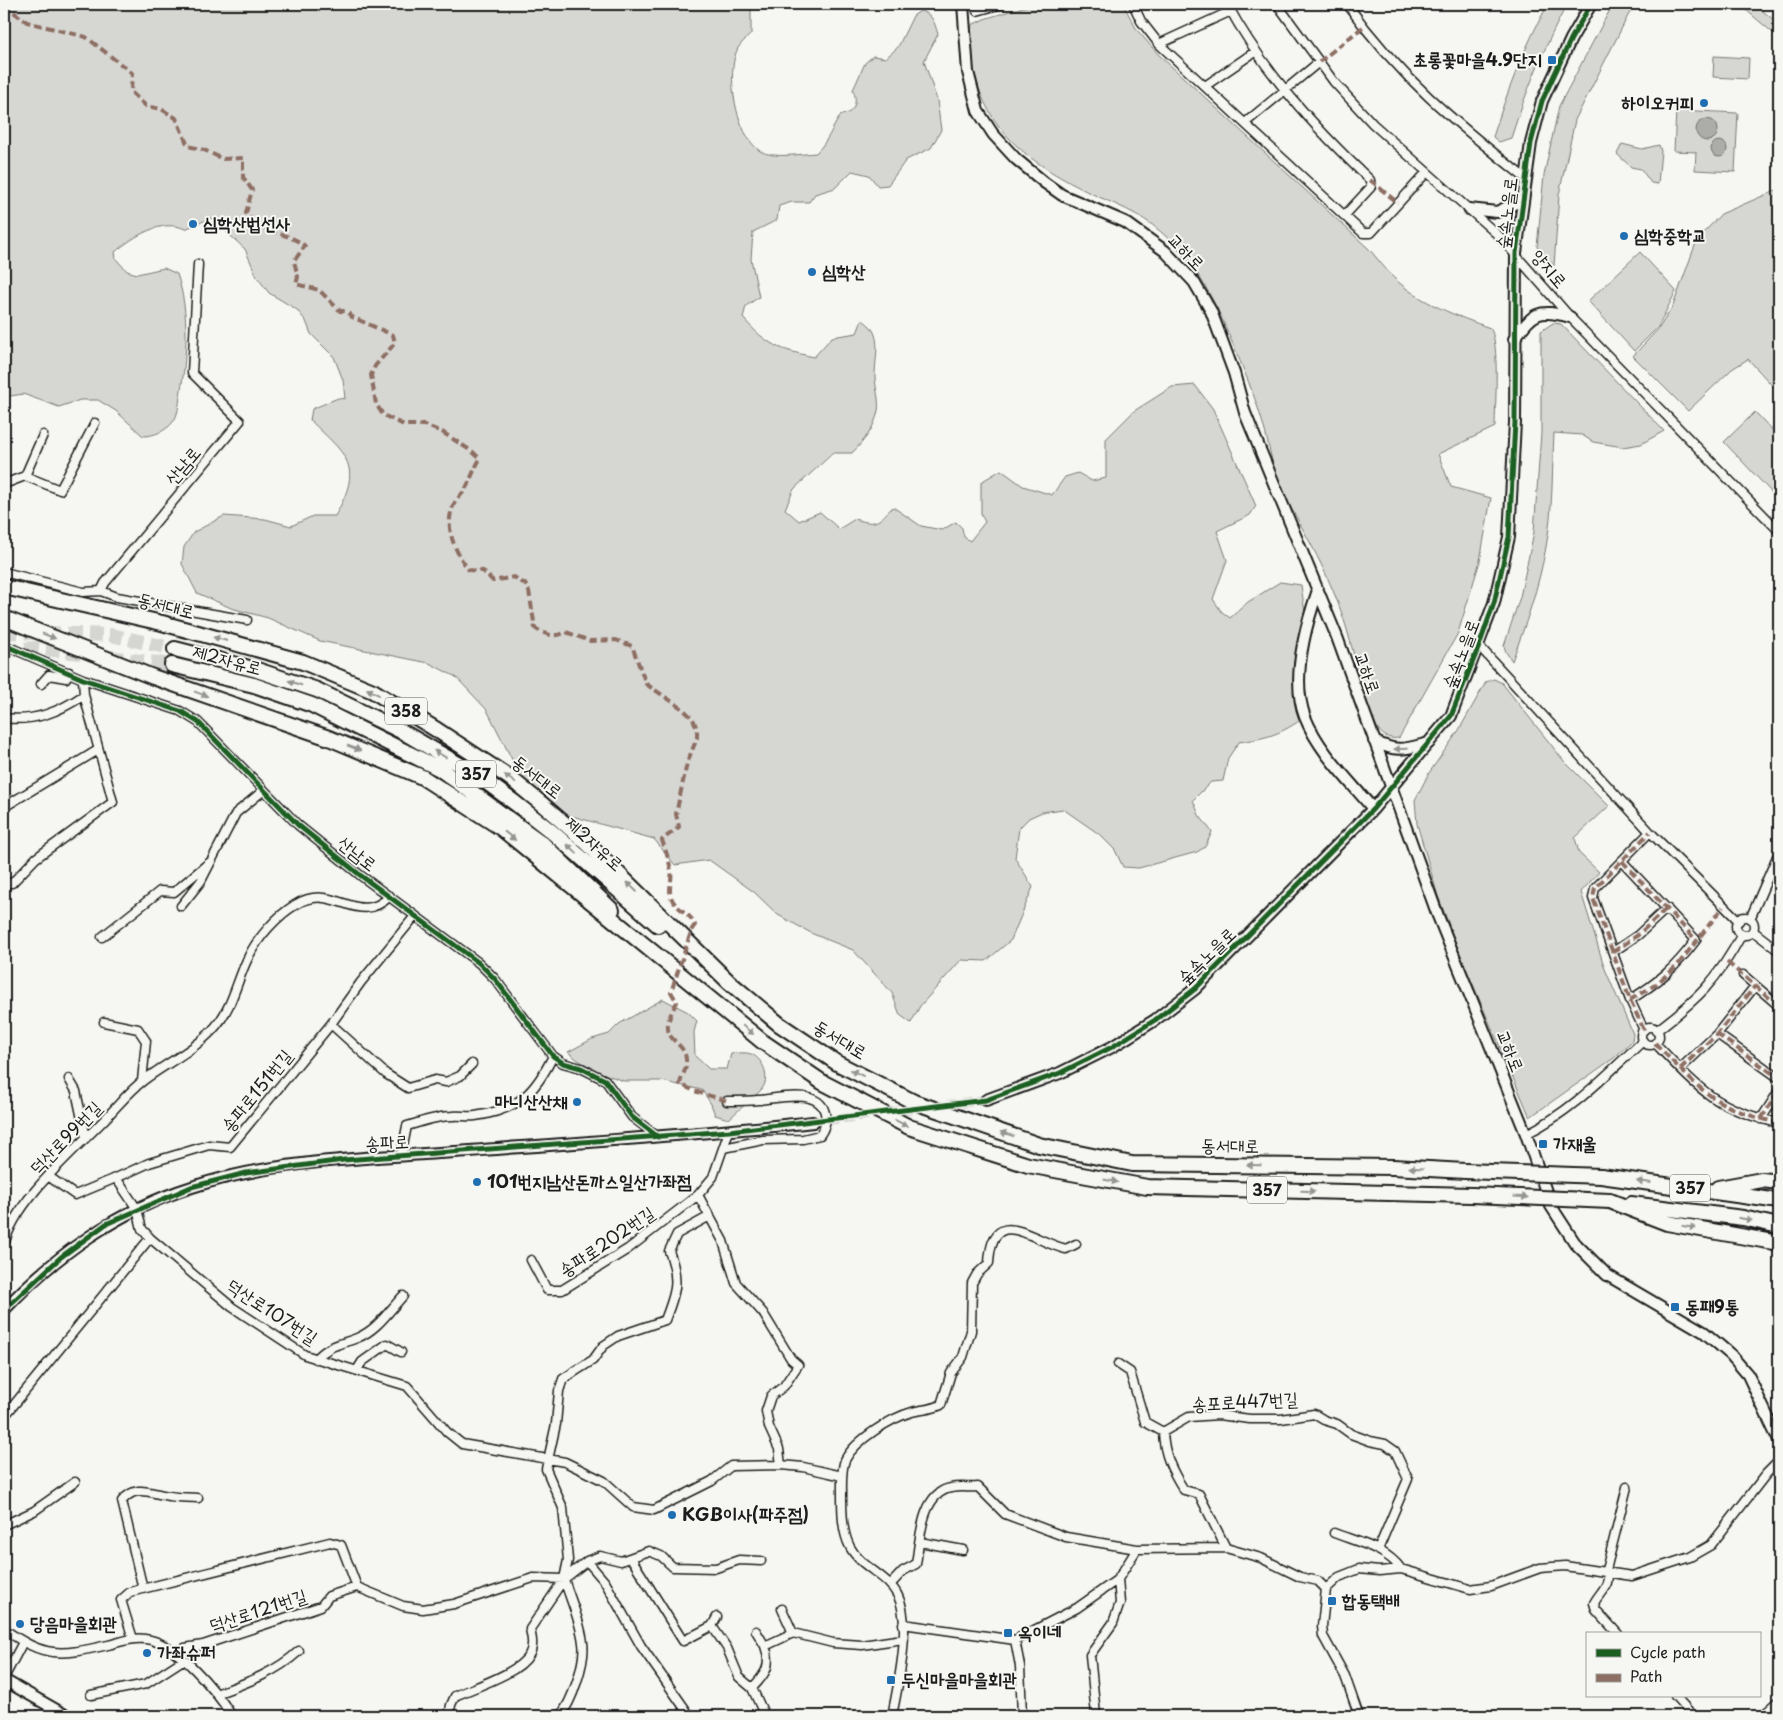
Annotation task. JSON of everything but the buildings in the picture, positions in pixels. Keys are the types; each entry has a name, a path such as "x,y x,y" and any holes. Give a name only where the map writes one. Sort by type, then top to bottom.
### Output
{"highway":[{"name":"동서대로","path":"4,587 162,623 303,662 373,691 486,762 543,805 587,843 729,982 779,1024 837,1063 914,1102 989,1129 1060,1149 1132,1164 1393,1167 1601,1176 1779,1201"},
{"path":"4,618 153,677 355,748 422,778 500,828 710,999"},
{"name":"제2자유로","path":"175,649 258,670 317,690 403,732 477,775 552,832 670,935 729,982"},
{"name":"제2자유로","path":"172,665 254,685 312,705 440,769 543,844 621,919 710,999"},
{"name":"357","path":"710,999 763,1042 822,1082 900,1122 1028,1165 1147,1187 1472,1195 1610,1201 1742,1218 1779,1226"},
{"path":"1705,1190 1762,1180 1779,1182"},
{"path":"1610,1201 1666,1224 1779,1243"}],"street":[{"name":"교하로","path":"963,4 968,72 978,111 993,134 1016,159 1044,183 1062,194 1125,222 1165,251 1194,282 1211,311 1234,373 1245,412 1311,573 1317,594 1337,637 1438,916 1526,1134 1552,1206 1575,1243 1607,1275 1720,1344 1748,1375 1779,1441"},
{"path":"977,11 1002,4"},
{"path":"1133,4 1142,21 1159,44 1363,233 1371,233 1426,172"},
{"path":"1227,4 1256,51 1285,90 1317,127 1370,180 1370,187 1345,215"},
{"name":"양지로","path":"1277,4 1319,62 1373,124 1516,253 1570,317 1779,532"},
{"path":"1347,4 1391,60 1416,87 1525,178"},
{"name":"숲속노을로","path":"986,1100 1060,1073 1112,1047 1155,1020 1195,989 1373,809 1451,716 1479,646 1497,593 1509,537 1515,422 1516,253 1531,143 1542,101 1571,39 1591,4"},
{"path":"1159,44 1231,11"},
{"path":"1205,86 1256,51"},
{"path":"1245,122 1319,62"},
{"path":"1469,209 1497,212 1522,200"},
{"name":"산남로","path":"101,591 105,583 240,421 192,373 198,264"},
{"path":"1514,339 1534,315 1551,312 1570,317"},
{"path":"4,484 25,476 60,490 95,423"},
{"path":"25,476 43,434"},
{"path":"4,572 83,592 101,591 139,601 247,620"},
{"path":"1317,594 1308,619 1302,652 1299,687 1301,703 1305,717 1326,753 1373,809"},
{"name":"산남로","path":"4,645 83,679 180,711 198,722 298,825 360,875 480,963 553,1056 563,1063 581,1068 605,1080 632,1117 658,1137"},
{"path":"1479,646 1650,832 1739,921"},
{"path":"41,684 49,676 66,678 69,672"},
{"path":"4,883 12,883 36,858 113,802 84,695 83,679"},
{"path":"4,718 22,720 62,710 84,695"},
{"path":"1374,741 1387,748 1402,750 1428,743"},
{"path":"4,807 98,750"},
{"path":"181,906 201,881 215,857 226,829 236,813 264,790"},
{"path":"1644,1030 1630,1000 1592,898 1595,888 1650,832"},
{"path":"1750,919 1779,852"},
{"path":"102,937 160,891 174,892 215,857"},
{"path":"1622,861 1696,940 1677,966 1655,985 1630,1000"},
{"name":"덕산로99번길","path":"4,1246 7,1232 48,1176 142,1081 177,1059 215,1027 226,1012 248,957 278,918 296,904 316,896 332,898 355,908 370,907 390,896"},
{"path":"1613,952 1638,935 1667,908"},
{"name":"송파로151번길","path":"116,1178 149,1163 209,1145 230,1147 332,1024 361,982 415,916"},
{"path":"1743,918 1750,919 1754,925 1753,931 1748,934 1742,934 1737,929 1739,921 1743,918"},
{"path":"1753,931 1779,951"},
{"path":"1656,1031 1690,1005 1708,987 1727,962 1742,934"},
{"path":"1743,975 1779,1006"},
{"path":"1680,1069 1717,1034 1755,986"},
{"path":"104,1022 138,1029 146,1041 142,1081"},
{"path":"332,1024 386,1074 408,1088 435,1080 446,1082 460,1076 472,1064"},
{"path":"1650,1027 1656,1031 1658,1038 1655,1043 1647,1044 1643,1041 1641,1036 1644,1030 1650,1027"},
{"path":"1717,1034 1779,1078"},
{"path":"1526,1134 1552,1121 1569,1109 1643,1041"},
{"path":"1655,1043 1680,1069 1717,1102 1733,1110 1779,1123"},
{"path":"402,1156 407,1126 451,1116 474,1116 504,1108 528,1096 541,1081 553,1056"},
{"path":"69,1079 76,1092 86,1138"},
{"path":"1761,1119 1779,1091"},
{"path":"724,1148 763,1140 803,1139 820,1135 826,1120 822,1108 817,1102 806,1098 792,1096 727,1101"},
{"name":"송파로","path":"4,1310 61,1258 106,1224 191,1187 246,1173 344,1160 658,1137 813,1122"},
{"name":"송파로202번길","path":"531,1260 547,1290 562,1290 628,1250 698,1195 713,1177 729,1131"},
{"path":"48,1176 75,1195 116,1178 137,1209"},
{"path":"698,1195 723,1241 736,1283 763,1313 786,1353 798,1365 784,1386 771,1396 766,1411 769,1427 779,1449 780,1465"},
{"name":"덕산로107번길","path":"137,1209 142,1229 150,1238 232,1306 305,1355 407,1386 446,1432 462,1444 565,1462 604,1481 633,1507 654,1510 712,1481 731,1466 780,1465 803,1467 842,1476"},
{"path":"560,1716 568,1707 573,1693 584,1643 564,1579 568,1560 563,1508 546,1469 563,1379 593,1360 603,1346 618,1336 665,1320 676,1294 676,1271 669,1251 677,1234 710,1216"},
{"path":"892,1716 902,1663 903,1624 898,1596 890,1585 859,1559 849,1546 842,1515 842,1476 845,1461 854,1447 881,1426 912,1412 932,1410 941,1405 951,1373 964,1358 971,1331 972,1283 977,1274 989,1263 990,1248 994,1236 1002,1230 1016,1230 1036,1237 1055,1247 1066,1249 1076,1244"},
{"path":"4,1417 150,1238"},
{"path":"316,1358 339,1342 357,1338 374,1328 403,1296"},
{"path":"357,1370 362,1362 387,1344 401,1352"},
{"path":"1118,1364 1130,1372 1145,1422 1163,1432 1164,1448 1171,1469 1184,1490 1199,1494 1226,1548"},
{"name":"송포로447번길","path":"1163,1432 1189,1417 1218,1415 1266,1419 1314,1414 1324,1420 1337,1424 1351,1434 1385,1444 1395,1451 1408,1479 1378,1550"},
{"path":"1358,1716 1345,1676 1323,1636 1322,1626 1326,1589 1339,1577 1359,1569 1379,1571 1401,1569 1470,1589 1491,1586 1540,1568 1564,1566 1632,1576 1700,1552 1720,1535 1742,1504 1779,1461"},
{"path":"4,1524 34,1511 75,1482"},
{"path":"1616,1632 1596,1610 1594,1603 1606,1587 1609,1578 1607,1573 1627,1487"},
{"path":"890,1585 903,1572 916,1564 926,1512 936,1495 950,1488 978,1488 1005,1514 1058,1534 1137,1549 1226,1548 1261,1558 1300,1577 1318,1581 1326,1589"},
{"path":"143,1589 122,1501 129,1493 144,1489 168,1496 198,1498"},
{"path":"1334,1533 1378,1550 1397,1563 1401,1569"},
{"path":"133,1639 121,1600 130,1592 330,1542 340,1545 357,1587 403,1606 423,1609 454,1604 533,1578 564,1579"},
{"path":"920,1542 963,1550"},
{"path":"903,1624 1015,1640 1077,1608 1118,1580 1137,1549"},
{"path":"450,1716 451,1705 456,1696 522,1666 530,1654 533,1641 530,1629 564,1579 588,1561 600,1556 621,1561 649,1551 661,1556 672,1567 716,1568 739,1560 761,1561"},
{"path":"631,1558 683,1641 712,1626 717,1617"},
{"path":"588,1561 605,1582 641,1646 690,1716"},
{"path":"1096,1715 1090,1655 1113,1623 1120,1604 1118,1580"},
{"name":"덕산로121번길","path":"177,1654 185,1648 203,1645 320,1606 330,1596 357,1587"},
{"path":"782,1608 793,1633"},
{"path":"712,1626 727,1648 739,1677 752,1688 766,1716"},
{"path":"4,1629 42,1652 65,1653 133,1639 158,1641 183,1660 216,1694 232,1716"},
{"path":"752,1688 768,1669 769,1657 756,1631"},
{"path":"765,1646 793,1633 833,1643 862,1645 903,1639"},
{"path":"1015,1640 1020,1666 1022,1716"},
{"path":"23,1642 4,1679 66,1716"},
{"path":"216,1694 261,1677 283,1665 298,1651"},
{"path":"91,1695 146,1684 183,1660"},
{"path":"1677,1698 1693,1716"},
{"path":"1762,1716 1779,1701"}],"shaded area":[{"path":"4,4 751,4 751,34 739,46 734,59 733,87 735,103 739,118 752,143 760,151 772,155 816,153 824,144 841,115 849,112 854,106 853,90 865,63 873,56 886,58 898,47 913,16 920,11 928,14 938,34 924,61 937,100 941,130 931,148 906,160 888,185 878,186 869,175 852,171 835,188 815,194 809,202 792,202 779,206 777,220 753,232 751,259 759,297 746,306 743,318 760,335 782,349 814,357 832,337 857,333 862,320 873,331 877,345 875,376 878,411 871,429 852,453 833,453 794,489 785,509 799,521 820,512 839,529 855,519 868,522 877,521 893,507 921,526 942,530 956,522 962,528 964,537 970,541 985,522 981,514 981,482 1001,470 1023,486 1052,495 1065,477 1078,473 1092,481 1106,478 1106,439 1134,411 1172,387 1195,385 1213,409 1256,506 1250,515 1217,531 1227,560 1213,599 1221,611 1230,618 1248,602 1280,582 1301,585 1305,613 1301,656 1305,717 1289,728 1274,734 1239,742 1228,758 1223,781 1211,782 1193,800 1199,815 1212,832 1205,847 1197,852 1139,868 1123,867 1115,850 1099,834 1063,809 1042,812 1029,818 1019,828 1015,858 1033,887 1011,940 986,961 961,960 920,1006 911,1023 900,1015 892,993 853,950 813,934 778,915 754,892 709,860 675,865 654,839 568,815 530,795 487,710 456,677 429,663 320,641 268,618 231,608 197,593 182,564 184,547 194,532 224,516 265,519 291,526 313,516 335,516 349,485 350,473 342,453 310,420 312,409 338,398 345,399 343,380 334,357 311,334 306,321 296,309 269,293 257,277 245,249 211,218 185,229 176,226 157,227 139,235 115,252 116,259 127,271 137,274 164,268 177,274 186,319 186,350 178,410 175,419 167,428 151,435 143,436 116,411 98,400 80,400 59,407 23,394 4,397"},
{"path":"1033,4 1123,4 1137,30 1158,54 1369,249 1404,287 1427,302 1490,328 1493,335 1496,360 1495,427 1438,454 1451,487 1491,498 1480,561 1458,633 1399,738 1389,738 1383,735 1371,714 1338,602 1317,555 1280,487 1263,424 1249,382 1219,312 1203,282 1173,243 1153,225 1126,209 1088,192 1052,172 1020,149 1006,135 984,102 972,61 970,38 972,25 984,19"},
{"path":"1548,4 1567,4 1536,70 1511,138 1499,142 1493,137 1504,103 1524,52"},
{"path":"1613,4 1634,4 1575,120 1559,195 1554,266 1537,247 1544,175 1559,106"},
{"path":"1739,4 1754,4 1779,24 1779,38"},
{"path":"1714,56 1749,58 1748,79 1713,77"},
{"path":"1676,110 1738,113 1735,172 1695,170 1696,152 1674,151"},
{"path":"1707,119 1715,122 1718,130 1715,138 1707,141 1699,138 1696,130 1699,122"},
{"path":"1719,141 1727,149 1719,157 1711,149"},
{"path":"1622,144 1642,149 1659,145 1661,151 1658,184 1651,183 1641,169 1631,167 1617,154"},
{"path":"1779,189 1779,393 1748,359 1732,369 1688,411 1633,356 1659,328 1673,306 1697,240 1721,214"},
{"path":"1640,252 1676,291 1658,327 1634,351 1588,301"},
{"path":"1553,323 1561,324 1664,431 1641,444 1623,447 1593,442 1582,435 1554,433 1551,505 1546,547 1532,605 1512,661 1504,646 1520,597 1534,532 1541,433 1541,331"},
{"path":"1755,412 1779,437 1779,488 1773,494 1724,442"},
{"path":"1494,679 1502,683 1564,761 1609,806 1575,838 1579,853 1599,872 1581,892 1605,969 1633,1034 1632,1041 1614,1058 1530,1117 1462,959 1438,896 1417,824 1415,800 1429,773 1459,730 1486,682"},
{"path":"663,999 688,1012 697,1021 694,1032 695,1056 709,1069 727,1069 731,1054 739,1053 751,1054 763,1065 766,1075 764,1086 729,1119 715,1115 711,1104 702,1090 661,1081 624,1081 601,1073 568,1052 592,1039 609,1034 619,1024"}],"tunnel":[{"path":"4,632 111,635 175,649"},
{"path":"4,650 37,648 88,654"},
{"path":"109,657 172,665"},
{"path":"813,1122 986,1100"}],"marked path":[{"path":"4,5 27,22 86,37 132,73 131,92 146,106 161,109 176,118 188,146 204,150 223,159 243,158 243,177 252,190 246,213 252,220 266,229 290,237 305,246 294,261 298,277 296,284 319,290 340,311 346,311 352,317 393,335 395,343 375,366 371,375 376,404 383,415 404,425 424,425 442,432 473,452 480,459 466,488 454,504 450,521 450,530 455,547 469,570 483,571 493,581 514,577 525,584 529,591 535,628 543,632 550,635 566,632 590,641 616,640 632,646 646,684 683,709 693,719 697,729 697,738 687,763 676,814 679,827 662,840 671,870 671,897 695,925 671,992 677,1002 670,1016 668,1027 669,1034 682,1049 685,1056 686,1067 680,1084 694,1091 727,1101"},
{"path":"1319,62 1363,27"},
{"path":"1370,180 1398,203"},
{"path":"1644,1030 1630,1000 1593,898 1595,888 1650,832"},
{"path":"1622,861 1696,940"},
{"path":"1630,1000 1655,985 1677,966 1723,907"},
{"path":"1613,952 1638,935 1667,908"},
{"path":"1727,962 1779,1006"},
{"path":"1680,1069 1717,1034 1755,986"},
{"path":"1717,1034 1779,1078"},
{"path":"1655,1043 1697,1085 1723,1104 1779,1123"},
{"path":"1761,1119 1779,1091"}],"cycle path":[{"path":"4,1310 61,1257 106,1224 191,1187 246,1173 344,1160 729,1131 986,1100 1060,1073 1112,1047 1155,1020 1195,989 1373,809 1451,716 1494,603 1509,537 1515,422 1516,253 1531,143 1542,101 1571,39 1591,4"},
{"path":"4,645 83,679 180,711 198,722 298,825 360,875 479,963 495,979 553,1056 563,1063 581,1068 605,1080 632,1117 658,1137"}],"place":[{"name":"초롱꽃마을4.9단지","path":"1552,60"},
{"name":"하이오커피","path":"1704,103"},
{"name":"심학산법선사","path":"193,224"},
{"name":"심학중학교","path":"1624,236"},
{"name":"심학산","path":"812,272"},
{"name":"마니산산채","path":"577,1102"},
{"name":"가재울","path":"1543,1144"},
{"name":"101번지남산돈까스일산가좌점","path":"477,1182"},
{"name":"동패9통","path":"1675,1307"},
{"name":"KGB이사(파주점)","path":"672,1515"},
{"name":"합동택배","path":"1332,1601"},
{"name":"당음마을회관","path":"20,1624"},
{"name":"옥이네","path":"1008,1633"},
{"name":"가좌슈퍼","path":"147,1653"},
{"name":"두신마을마을회관","path":"891,1680"}]}
